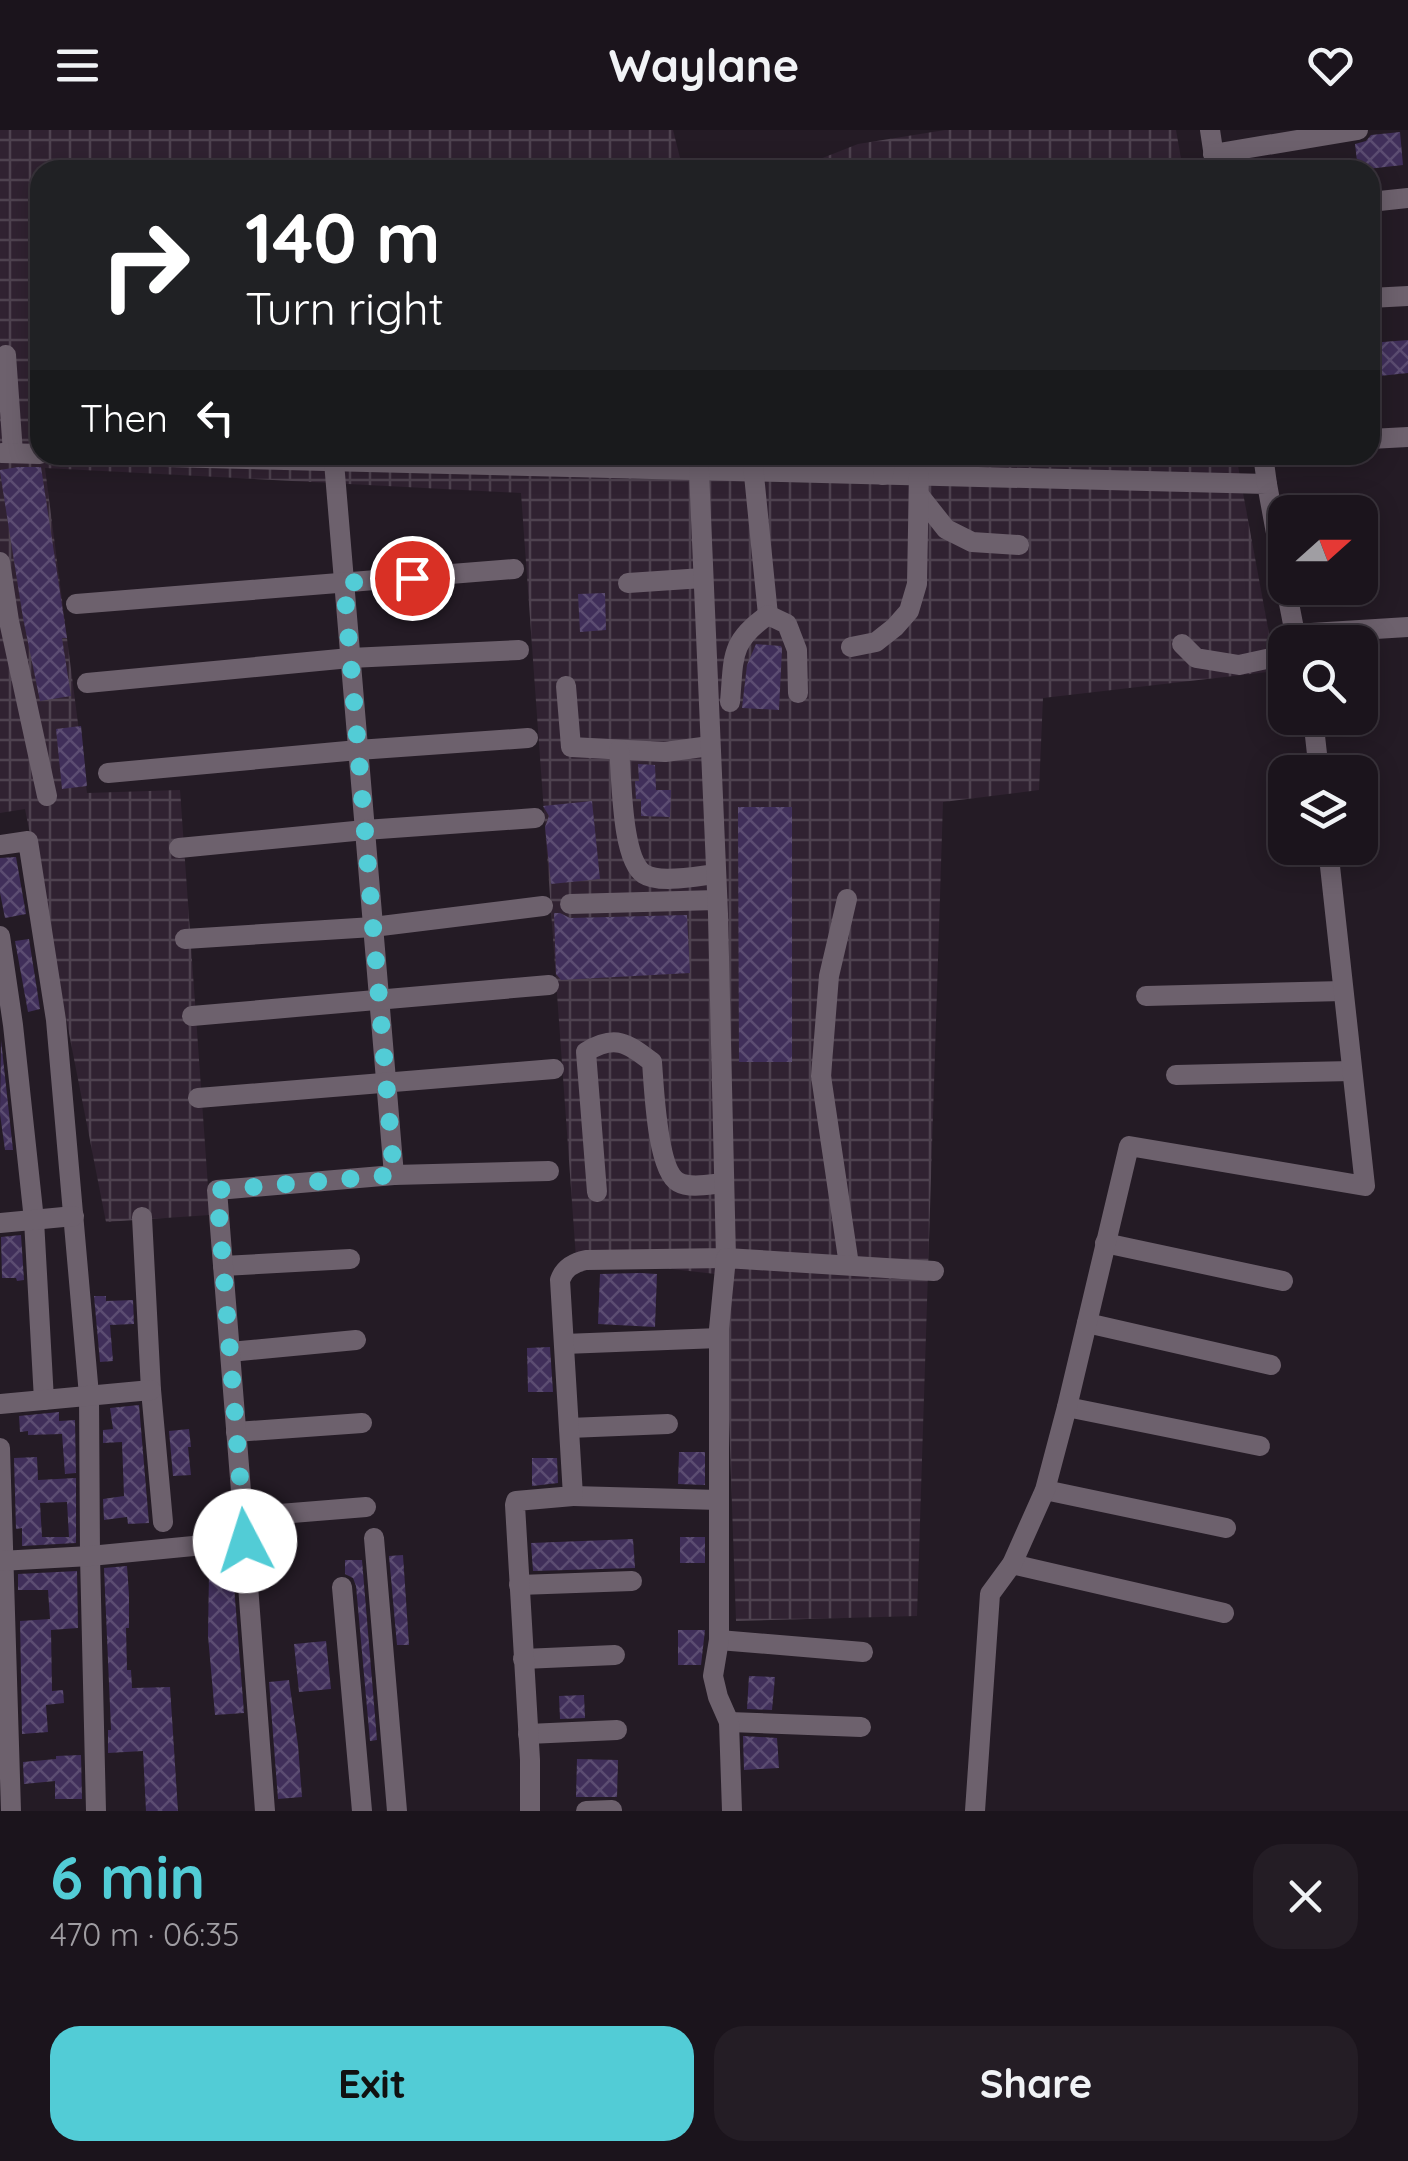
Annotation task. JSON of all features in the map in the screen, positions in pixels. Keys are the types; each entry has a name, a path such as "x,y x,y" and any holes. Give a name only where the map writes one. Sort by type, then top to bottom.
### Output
{"street":[{"path":"1210,130 1215,160"},
{"path":"1224,160 1358,130"},
{"path":"1380,201 1408,198"},
{"path":"1380,297 1408,296"},
{"path":"6,355 7,453"},
{"path":"1380,438 1408,436"},
{"path":"334,465 394,1175"},
{"path":"631,465 699,471 745,465"},
{"path":"753,465 768,615"},
{"path":"884,465 919,486 946,529 972,542 1019,545"},
{"path":"1264,465 1269,495"},
{"path":"699,471 717,900 726,1258 719,1338 719,1640 713,1676 729,1722 732,1811"},
{"path":"919,486 1267,484"},
{"path":"850,647 876,642 909,611 917,584 919,486"},
{"path":"0,562 47,796"},
{"path":"76,604 514,570"},
{"path":"628,583 704,578"},
{"path":"768,615 788,624 797,650 798,693"},
{"path":"730,702 735,647 752,626 768,615"},
{"path":"1378,631 1408,627"},
{"path":"1182,644 1196,658 1239,664 1268,659"},
{"path":"87,682 350,658 519,650"},
{"path":"566,686 571,748 665,752 710,746"},
{"path":"108,774 528,738"},
{"path":"619,750 627,834 634,861 645,874 664,879 716,874"},
{"path":"179,848 534,818"},
{"path":"0,845 28,841 56,1020 90,1395 96,1811"},
{"path":"975,1811 990,1594 1012,1564 1045,1490 1129,1146 1365,1186 1330,865"},
{"path":"847,898 829,976 821,1076 849,1265"},
{"path":"570,904 717,900"},
{"path":"185,939 373,927 544,906"},
{"path":"0,936 34,1220 44,1400"},
{"path":"192,1016 549,985"},
{"path":"1146,996 1343,991"},
{"path":"596,1192 586,1052 601,1043 629,1044 652,1062 666,1169 677,1182 689,1186 724,1183"},
{"path":"198,1098 554,1068"},
{"path":"1176,1075 1352,1070"},
{"path":"2,1561 245,1541 217,1190 394,1175 548,1170"},
{"path":"0,1223 74,1216"},
{"path":"142,1217 163,1522"},
{"path":"1105,1243 1283,1281"},
{"path":"573,1496 560,1280 578,1262 726,1258 934,1271"},
{"path":"223,1266 350,1259"},
{"path":"1087,1323 1271,1365"},
{"path":"564,1344 719,1338"},
{"path":"230,1352 356,1340"},
{"path":"0,1404 151,1390"},
{"path":"1067,1407 1260,1446"},
{"path":"236,1432 362,1424"},
{"path":"569,1428 668,1424"},
{"path":"0,1448 11,1811"},
{"path":"1045,1490 1226,1528"},
{"path":"530,1811 516,1500 573,1496 719,1500"},
{"path":"243,1517 366,1507"},
{"path":"374,1538 397,1811"},
{"path":"1012,1564 1224,1613"},
{"path":"246,1572 265,1811"},
{"path":"519,1584 632,1582"},
{"path":"342,1587 362,1811"},
{"path":"719,1640 863,1652"},
{"path":"524,1660 615,1656"},
{"path":"729,1722 861,1727"},
{"path":"528,1734 617,1730"},
{"path":"586,1811 612,1810"}],"shaded area":[{"path":"0,130 673,130 680,160 30,160 30,465 1238,465 1268,628 1268,672 1043,698 1039,790 943,802 917,1616 736,1621 724,1275 576,1258 521,493 45,468 87,793 180,790 210,1215 106,1222 25,809 0,813"},
{"path":"945,130 1176,130 1181,160 817,160 858,144"}],"building":[{"path":"1400,132 1403,165 1380,168 1380,160 1357,160 1355,144 1371,135"},
{"path":"1408,340 1408,373 1380,376 1380,342"},
{"path":"41,467 67,638 62,638 71,696 40,701 0,472"},
{"path":"605,593 606,630 580,632 578,594"},
{"path":"756,644 781,646 779,710 742,708 747,665"},
{"path":"81,726 87,786 62,789 56,729"},
{"path":"638,764 655,765 656,790 671,790 670,817 641,816 641,799 636,799"},
{"path":"592,801 600,879 551,884 545,827 549,816 543,806"},
{"path":"738,807 792,807 792,1062 739,1062"},
{"path":"16,857 26,914 5,918 0,858"},
{"path":"554,913 570,918 687,915 690,973 561,980 556,974"},
{"path":"29,939 40,1009 28,1012 15,941"},
{"path":"1,1040 13,1150 5,1150 0,1114"},
{"path":"21,1235 24,1280 2,1278 1,1237"},
{"path":"600,1274 657,1274 655,1327 598,1324"},
{"path":"94,1296 106,1296 106,1301 133,1300 134,1324 110,1325 113,1361 100,1362"},
{"path":"550,1347 553,1392 528,1392 527,1348"},
{"path":"139,1405 149,1523 128,1524 127,1517 104,1520 103,1499 124,1496 122,1442 103,1443 103,1430 113,1429 110,1408"},
{"path":"59,1412 59,1421 75,1420 76,1473 65,1474 62,1434 20,1432 19,1416"},
{"path":"189,1429 191,1475 173,1476 169,1431"},
{"path":"679,1452 705,1452 705,1485 678,1484"},
{"path":"37,1457 38,1480 76,1478 76,1543 22,1546 22,1528 16,1529 14,1458","holes":["67,1502 69,1537 42,1537 40,1503"]},
{"path":"532,1458 557,1458 558,1483 532,1486"},
{"path":"680,1537 705,1537 705,1563 680,1563"},
{"path":"633,1539 635,1568 533,1571 531,1543"},
{"path":"403,1555 409,1645 397,1645 389,1556"},
{"path":"345,1560 362,1560 377,1740 370,1741 356,1586 353,1578 345,1574"},
{"path":"127,1566 127,1670 131,1670 132,1688 170,1687 178,1811 146,1811 143,1751 108,1753 111,1730 104,1568"},
{"path":"77,1571 78,1628 51,1630 52,1691 63,1690 64,1703 46,1705 48,1732 22,1734 20,1621 50,1619 48,1590 18,1590 18,1574"},
{"path":"209,1573 233,1573 244,1713 215,1715 208,1636"},
{"path":"678,1630 705,1630 701,1665 678,1665"},
{"path":"326,1641 331,1689 299,1692 294,1644"},
{"path":"749,1676 775,1677 772,1710 747,1709"},
{"path":"289,1680 302,1797 278,1799 269,1682"},
{"path":"584,1695 585,1718 560,1719 559,1696"},
{"path":"743,1736 777,1738 779,1768 744,1770"},
{"path":"81,1755 82,1799 55,1799 55,1781 24,1784 23,1762"},
{"path":"577,1759 618,1760 617,1797 576,1797"}],"route":[{"path":"245,1541 217,1190 394,1175 344,583 412,578"}]}
